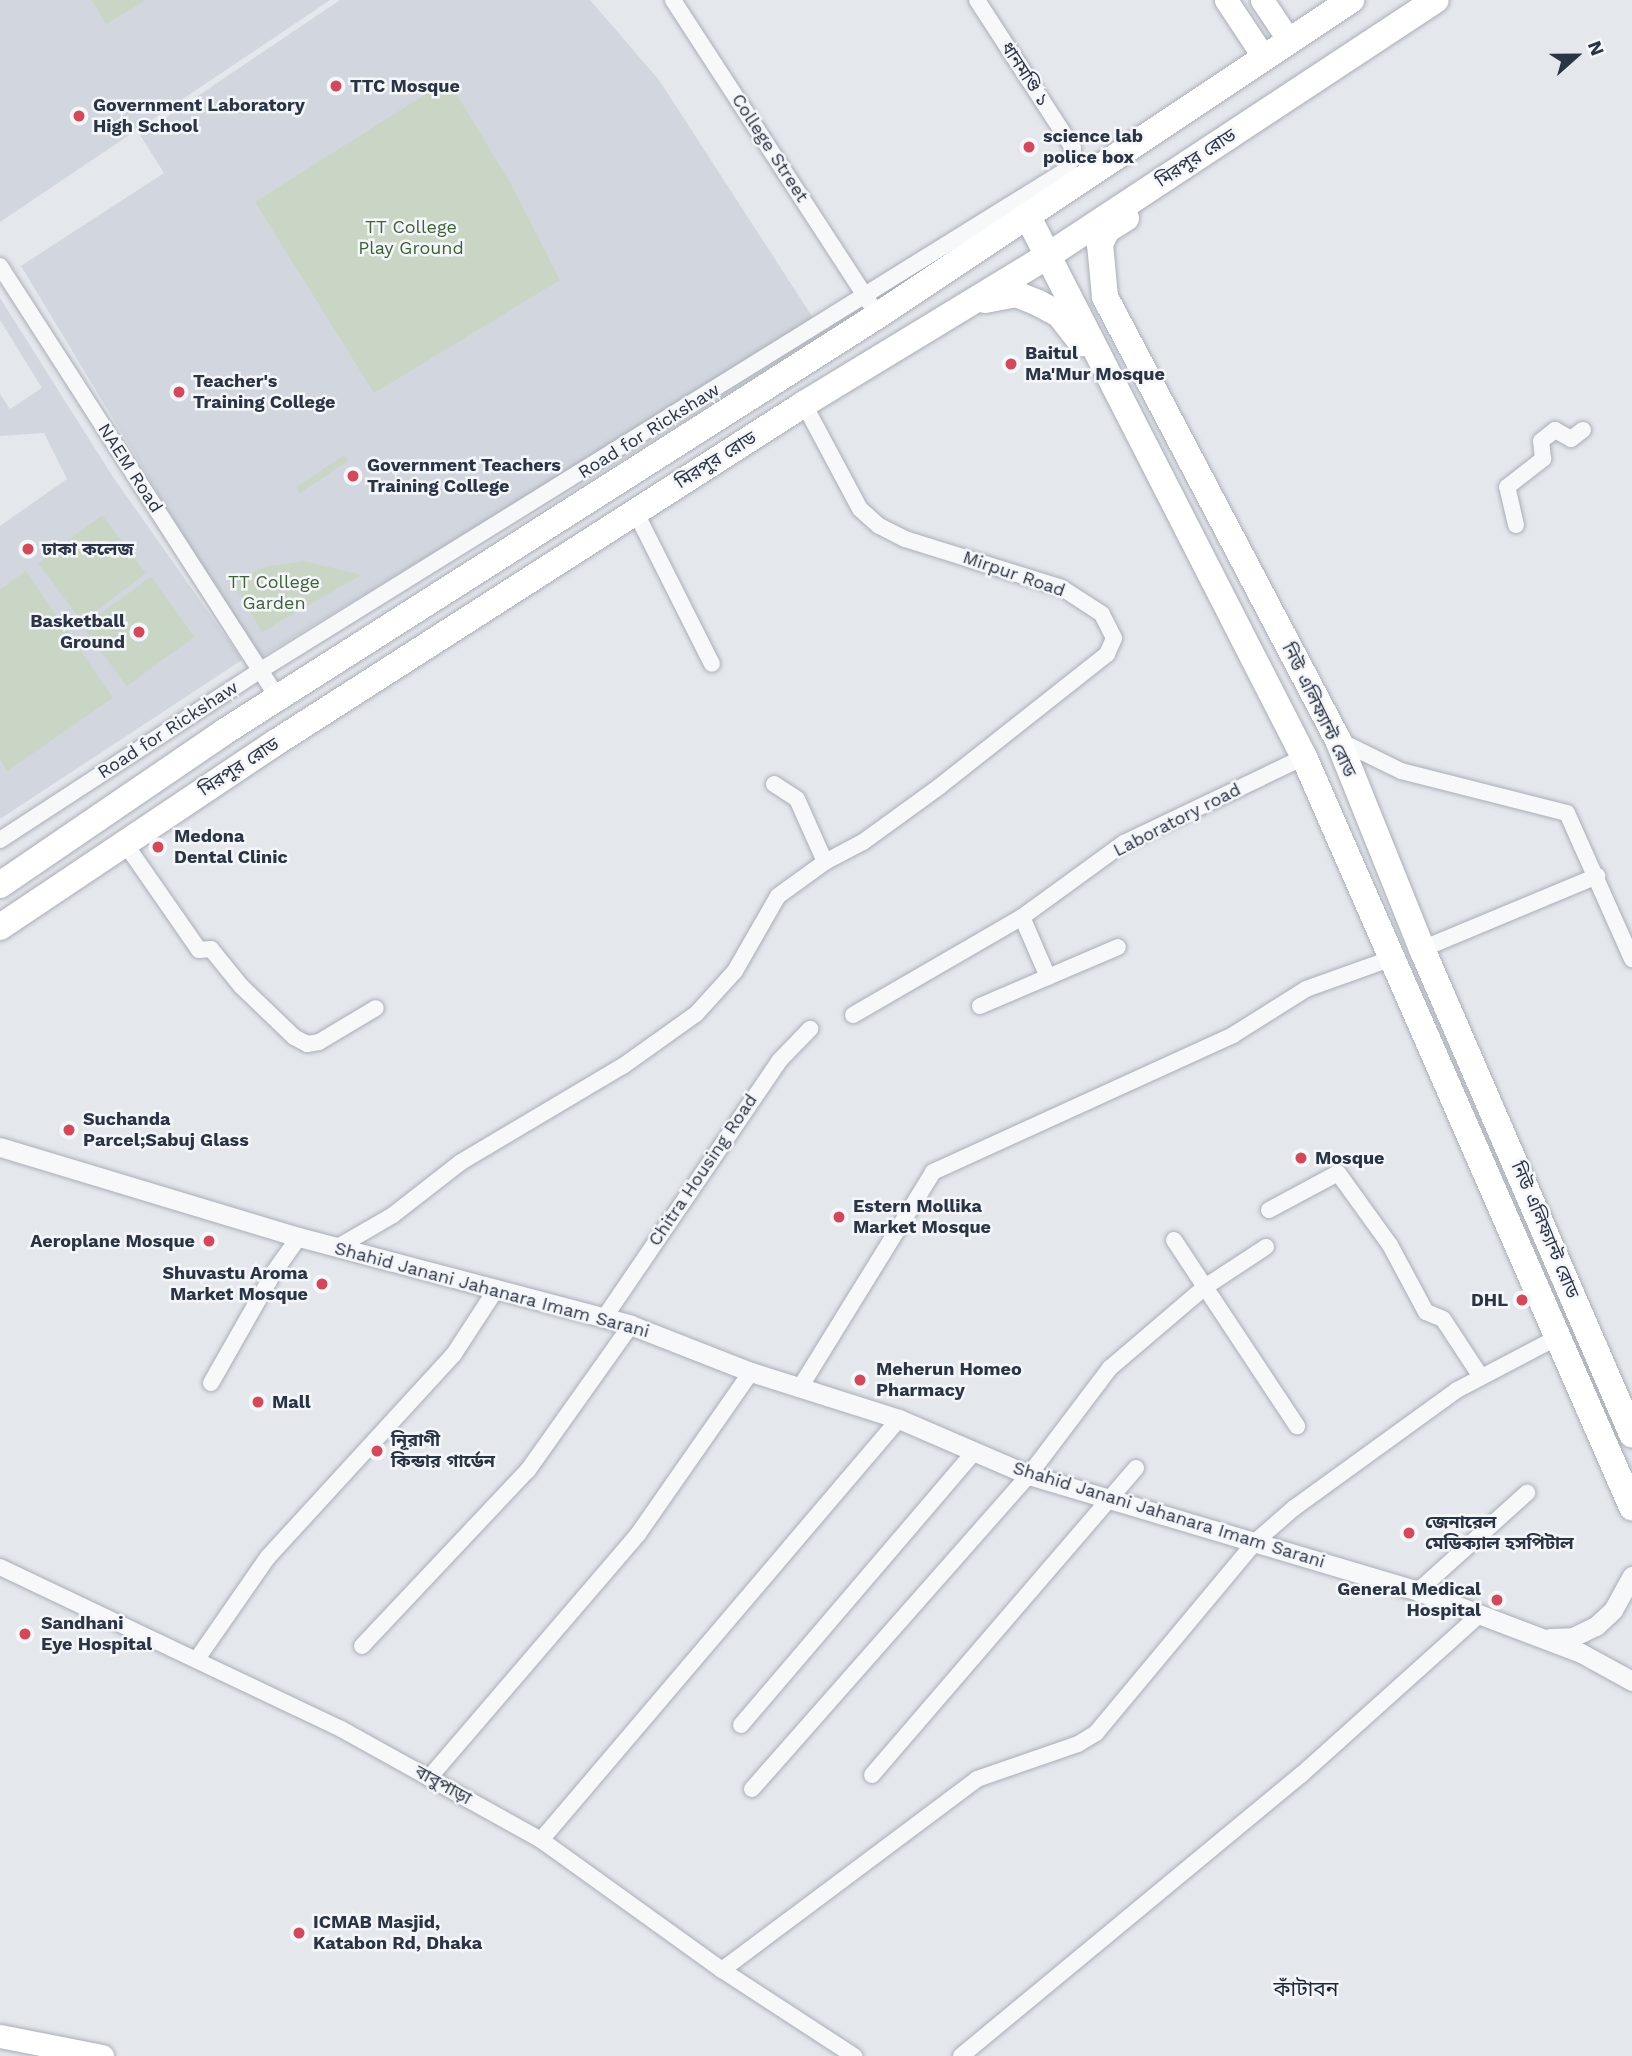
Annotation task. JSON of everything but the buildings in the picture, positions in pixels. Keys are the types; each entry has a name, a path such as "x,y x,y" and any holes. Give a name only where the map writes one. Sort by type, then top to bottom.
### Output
{"highway":[{"name":"মিরপুর রোড","path":"0,884 872,306 1028,217 1288,39 1351,0"},
{"name":"মিরপুর রোড","path":"0,928 124,842 300,727 804,404 1049,255 1436,0"},
{"name":"নিউ এলিফ্যান্ট রোড","path":"1312,82 1286,112 1107,230 1100,259 1105,297 1338,740 1422,949 1632,1434"},
{"name":"নিউ এলিফ্যান্ট রোড","path":"1028,217 1304,757 1390,959 1632,1507"},
{"path":"969,304 1016,294 1059,314 1125,404"},
{"path":"278,698 300,727"}],"main road":[{"path":"1226,0 1263,56"},
{"path":"1262,0 1288,39"},
{"path":"0,2036 102,2056"}],"street":[{"name":"College Street","path":"673,0 872,306"},
{"name":"ধানমণ্ডি ১","path":"977,0 1073,148"},
{"name":"Road for Rickshaw","path":"0,840 261,670 872,306 1055,178 1068,166 1073,148"},
{"name":"NAEM Road","path":"0,266 278,698"},
{"name":"Mirpur Road","path":"804,404 860,509 879,526 905,539 1062,588 1102,614 1114,638 1107,654 863,842 825,862"},
{"path":"1516,525 1507,487 1543,459 1541,442 1555,430 1571,439 1583,429"},
{"path":"635,511 712,664"},
{"path":"1338,740 1401,771 1567,813 1632,959"},
{"name":"Laboratory road","path":"853,1015 894,994 1022,917 1124,843 1304,757"},
{"path":"338,1247 393,1214 461,1162 623,1066 696,1014 735,971 778,896 825,862 797,799 775,784"},
{"path":"124,842 199,950 211,949 241,986 294,1037 307,1044 319,1042 376,1008"},
{"path":"1422,949 1597,876"},
{"path":"1022,917 1048,977"},
{"path":"980,1006 1118,947"},
{"path":"801,1386 933,1172 1233,1035 1306,989 1390,959"},
{"name":"Chitra Housing Road","path":"604,1318 779,1061 810,1029"},
{"name":"Shahid Janani Jahanara Imam Sarani","path":"0,1147 299,1237 631,1325 751,1372 899,1419 1030,1475 1418,1591 1581,1653 1632,1681"},
{"path":"1269,1210 1338,1173 1390,1245 1426,1312 1443,1319 1481,1377"},
{"path":"211,1382 274,1272 299,1237"},
{"path":"1174,1240 1297,1426"},
{"path":"752,1789 1030,1475 1110,1368 1205,1287 1266,1247"},
{"path":"197,1659 268,1556 454,1354 495,1291"},
{"path":"362,1646 528,1470 631,1325"},
{"path":"722,1970 977,1779 1078,1744 1096,1733 1255,1542 1346,1470 1481,1377 1556,1338"},
{"path":"429,1778 638,1534 751,1372"},
{"path":"541,1840 899,1419"},
{"path":"741,1725 975,1451"},
{"path":"872,1775 1106,1499 1136,1468"},
{"path":"1418,1591 1527,1493"},
{"name":"বাবুপাড়া","path":"0,1567 197,1659 429,1778 541,1840 722,1970 854,2056"},
{"path":"1543,1639 1573,1637 1596,1626 1613,1611 1632,1576"},
{"path":"961,2056 1302,1774 1478,1616"}],"shaded area":[{"name":"Government Laboratory High School","path":"0,0 330,0 0,222"},
{"name":"Government Teachers Training College","path":"340,0 590,0 659,80 815,321 258,659 21,266 164,173 140,135"},
{"name":"ঢাকা কলেজ","path":"0,298 113,477 242,660 0,819 0,761 7,771 26,572 0,589 0,526 67,479 44,433 0,436 0,394 10,409 42,388 0,320"}],"green space":[{"path":"92,0 146,0 106,24"},
{"name":"TT College Play Ground","path":"448,80 511,184 560,280 374,393 255,202"},
{"path":"344,455 348,461 300,493 296,487"},
{"path":"102,515 146,573 82,621 38,563"},
{"name":"TT College Garden","path":"304,561 361,575 262,632 233,583 264,567"},
{"path":"26,571 113,698 7,771 0,761 0,589"},
{"name":"Basketball Ground","path":"151,577 194,637 127,686 83,626"}],"place":[{"name":"TTC Mosque","path":"336,86"},
{"name":"Government Laboratory High School","path":"79,116"},
{"name":"science lab police box","path":"1029,147"},
{"name":"Baitul Ma'Mur Mosque","path":"1011,364"},
{"name":"Teacher's Training College","path":"179,392"},
{"name":"Government Teachers Training College","path":"353,476"},
{"name":"ঢাকা কলেজ","path":"28,549"},
{"name":"Basketball Ground","path":"139,632"},
{"name":"Medona Dental Clinic","path":"158,847"},
{"name":"Suchanda Parcel;Sabuj Glass","path":"69,1130"},
{"name":"Mosque","path":"1301,1158"},
{"name":"Estern Mollika Market Mosque","path":"839,1217"},
{"name":"Aeroplane Mosque","path":"209,1241"},
{"name":"Shuvastu Aroma Market Mosque","path":"322,1284"},
{"name":"DHL","path":"1522,1300"},
{"name":"Meherun Homeo Pharmacy","path":"860,1380"},
{"name":"Mall","path":"258,1402"},
{"name":"নিূরাণী কিন্ডার গার্ডেন","path":"377,1451"},
{"name":"জেনারেল মেডিক্যাল হসপিটাল","path":"1409,1533"},
{"name":"General Medical Hospital","path":"1497,1600"},
{"name":"Sandhani Eye Hospital","path":"25,1634"},
{"name":"ICMAB Masjid, Katabon Rd, Dhaka","path":"299,1933"}],"district":[{"name":"কাঁটাবন","path":"1306,1989"}]}
